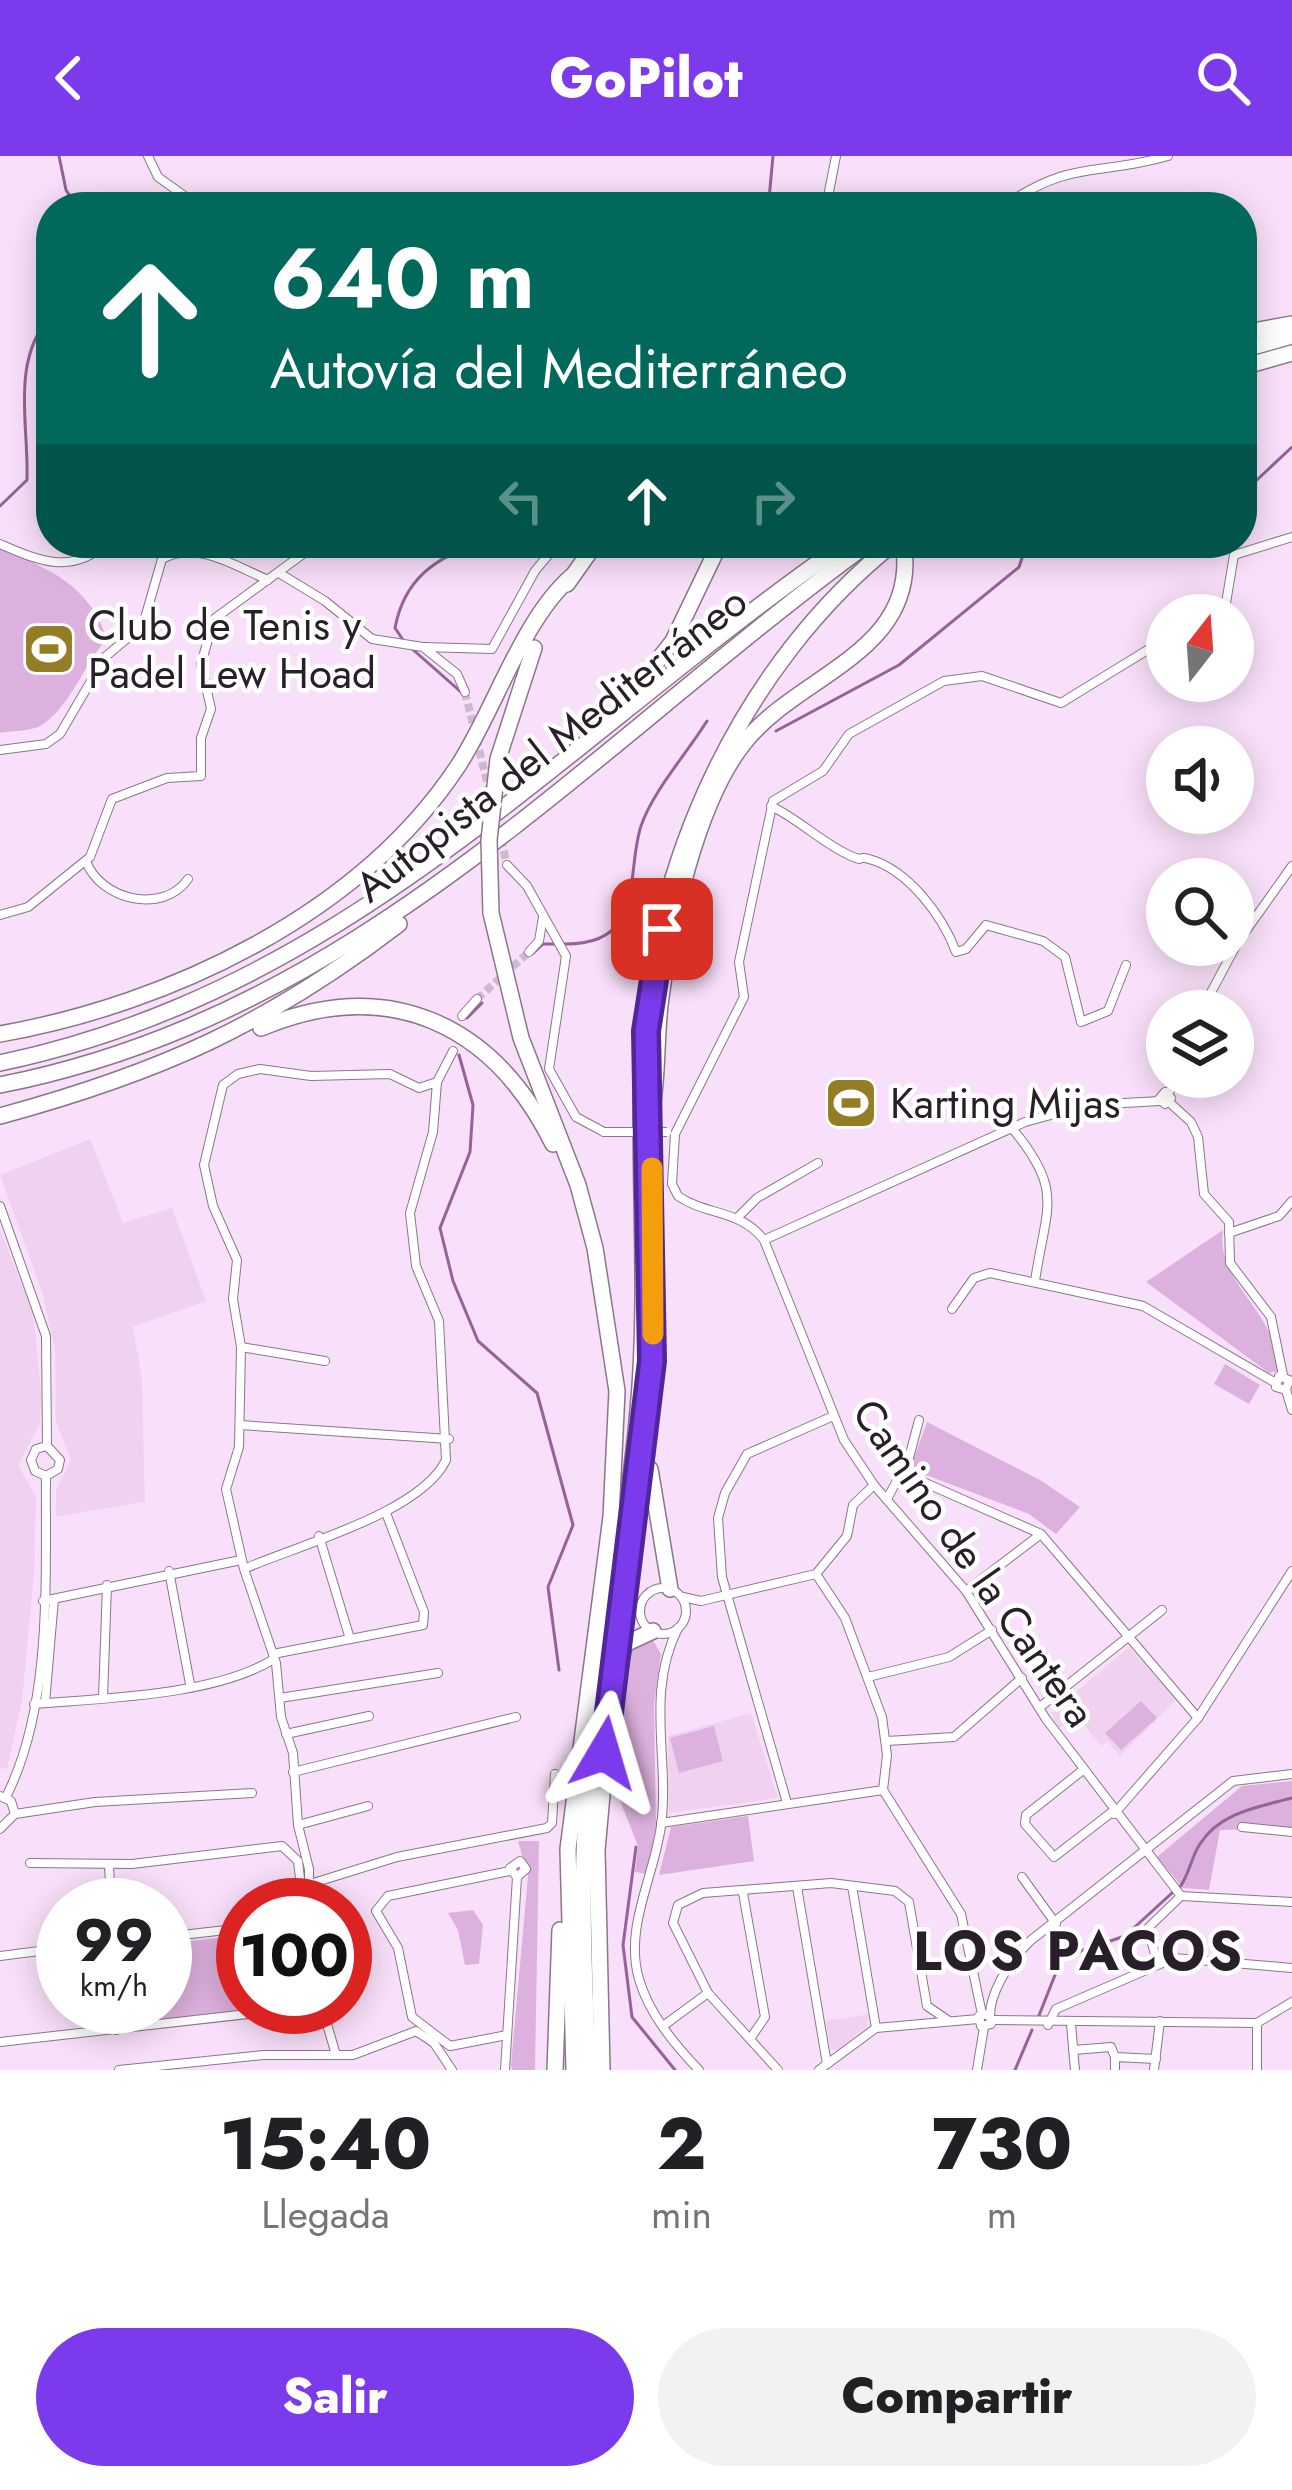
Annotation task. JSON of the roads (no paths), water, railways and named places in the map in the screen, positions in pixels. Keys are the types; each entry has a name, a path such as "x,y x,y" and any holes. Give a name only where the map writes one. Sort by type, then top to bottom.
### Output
{"highway":[{"path":"1257,330 1292,324"},
{"path":"1257,346 1292,336"},
{"path":"1257,362 1292,352"},
{"path":"0,1034 101,1010 224,959 314,906 382,856 458,766 538,622 585,558"},
{"path":"609,722 673,641 713,558"},
{"name":"Autopista del Mediterráneo","path":"0,1064 147,1023 255,976 434,862 825,558"},
{"name":"Autopista del Mediterráneo","path":"0,1085 136,1050 238,1008 301,975 460,872 850,558"},
{"path":"588,2070 582,1936 586,1819 641,1377 646,1031 668,902 717,766 771,676 803,634 886,558"},
{"path":"652,1115 672,936 723,779 759,727 857,654 886,625 906,581 901,558"},
{"path":"555,2070 568,1849 616,1461 611,1331 583,1206 521,1038 491,913 489,840 498,759 520,680 571,577"},
{"path":"190,1055 323,980 460,872"},
{"path":"0,1116 123,1082 326,1007 374,1005 419,1015 474,1044 509,1078 551,1139 583,1206"},
{"path":"602,2070 596,1872 611,1701 647,1428 654,1292 646,1031"},
{"path":"647,1428 649,1476 675,1593"},
{"path":"611,1701 625,1644 654,1632"},
{"path":"568,1849 574,2070"}],"street":[{"path":"148,156 158,177 179,192"},
{"path":"829,192 836,156"},
{"path":"1116,166 1121,156"},
{"path":"1028,192 1054,176 1085,166 1116,166 1168,156"},
{"path":"1257,548 1292,537"},
{"path":"0,544 46,564 81,558"},
{"path":"0,750 46,744 60,734 105,657 142,625 162,559 168,558"},
{"path":"216,558 269,580"},
{"path":"0,915 28,907 86,860 112,799 166,778 201,776 201,738 211,709 201,664 209,631 225,607 298,558"},
{"path":"279,573 326,601 372,639 423,647 492,649 546,558"},
{"path":"1228,594 1234,558"},
{"path":"423,647 457,674 465,692"},
{"path":"1146,651 1061,703 982,676 944,681 849,734 823,771 784,791 771,806 740,962 744,997 671,1133 672,1184 678,1196 694,1207 739,1216 764,1240 1011,1127 1088,1105 1166,1099 1191,1122 1204,1194 1226,1216 1226,1256 1271,1317 1283,1375 1289,1380 1286,1390 1292,1410"},
{"path":"771,806 848,855 872,860 912,885 948,926 956,952 966,949 986,925 1054,947 1072,974 1081,1022 1088,1024 1108,1011 1126,965"},
{"path":"86,860 99,882 129,898 170,895 188,879"},
{"path":"507,865 527,886 564,949 568,968 548,1048 549,1069 576,1118 604,1132 671,1133"},
{"path":"1212,990 1238,942 1292,866"},
{"path":"529,952 539,941 543,917"},
{"path":"462,1016 477,999"},
{"path":"43,1601 170,1571 243,1564 386,1513 440,1471 449,1439 439,1322 416,1266 410,1213 433,1132 437,1082 453,1052"},
{"path":"309,1878 274,1657 243,1564 226,1489 240,1425 241,1347 233,1300 237,1255 211,1199 204,1159 219,1094 230,1079 248,1071 390,1074 419,1088 437,1082"},
{"path":"1011,1127 1035,1154 1050,1193 1050,1218 1035,1281"},
{"path":"739,1216 757,1198 818,1163"},
{"path":"1229,1233 1279,1216 1292,1201"},
{"path":"0,1206 46,1336 47,1446 61,1460 58,1469 46,1476"},
{"name":"Camino de la Cantera","path":"764,1240 792,1300 831,1417 874,1485 966,1591 1113,1813 1181,1896"},
{"path":"952,1309 974,1278 990,1273 1143,1306 1286,1390"},
{"path":"241,1347 326,1361"},
{"path":"1274,1382 1283,1375"},
{"path":"787,1803 727,1594 716,1538 725,1493 740,1462 758,1446 831,1417"},
{"path":"887,1498 901,1479 920,1420"},
{"path":"240,1425 449,1439"},
{"path":"46,1476 35,1471 31,1460 36,1449 47,1446"},
{"path":"40,1703 46,1476"},
{"path":"901,1479 920,1481 1041,1534 1198,1718"},
{"path":"665,1654 641,1616 643,1601 654,1590 700,1601 816,1574 847,1536 853,1505 874,1485"},
{"path":"40,1703 103,1699 190,1684 246,1672 274,1657 423,1625 424,1612 386,1513"},
{"path":"966,1591 1041,1534"},
{"path":"319,1536 350,1639"},
{"path":"170,1571 190,1684"},
{"path":"1083,1770 1026,1816 1025,1824 1054,1857 1113,1813 1198,1718 1292,1571"},
{"path":"816,1574 840,1609 868,1677 886,1741 882,1786 961,1914 985,2019"},
{"path":"103,1699 107,1586"},
{"path":"675,1593 685,1617"},
{"path":"15,1814 3,1796 24,1753 40,1703 54,1599"},
{"path":"699,2070 663,2026 638,1977 634,1936 662,1823 657,1723 665,1654 685,1617 700,1601"},
{"path":"1040,1708 1162,1610"},
{"path":"654,1632 678,1628"},
{"path":"868,1677 949,1657 992,1630"},
{"path":"280,1698 438,1673"},
{"path":"886,1741 954,1737 1022,1678"},
{"path":"286,1734 369,1716"},
{"path":"293,1772 517,1717"},
{"path":"329,1878 397,1857 547,1828 552,1823 555,1774"},
{"path":"977,2070 985,2019 1017,1953 1233,1781 1292,1774"},
{"path":"662,1823 882,1786"},
{"path":"0,1829 15,1814 94,1802 252,1793"},
{"path":"298,1826 368,1806"},
{"path":"1242,1827 1292,1832"},
{"path":"29,1863 110,1864 282,1846 298,1861 301,1878"},
{"path":"110,1864 110,1878"},
{"path":"505,2070 507,2035 514,1874 388,1896 376,1911 398,1948 412,2017 450,2046 507,2035"},
{"path":"1022,1877 1056,1924"},
{"path":"778,2070 708,1993 672,1915 678,1905 704,1893 797,1887 852,1886 905,1896 927,2006 949,2021"},
{"path":"852,1886 876,2028"},
{"path":"797,1887 823,2067 876,2028 985,2019 1048,2024 1257,2023 1292,2002"},
{"path":"743,1892 765,2017 750,2039"},
{"path":"1156,1962 1148,1928 1181,1896 1292,1902"},
{"path":"0,1956 36,1951"},
{"path":"1048,2024 1056,2009 1156,1962 1292,1968"},
{"path":"663,2026 708,1993"},
{"path":"1154,2070 1160,2021"},
{"path":"1257,2023 1257,2070"},
{"path":"1065,2024 1076,2070"},
{"path":"119,2070 263,2055 336,2055 370,2050 416,2031 434,2043 452,2070"},
{"path":"0,2042 77,2034"},
{"path":"330,2034 336,2055"},
{"path":"1073,2050 1111,2047 1115,2070"},
{"path":"1115,2057 1156,2059"}],"waterway":[{"path":"59,156 67,192"},
{"path":"770,192 773,156"},
{"path":"0,506 27,480 24,394 36,338"},
{"path":"1257,480 1292,447"},
{"path":"403,640 395,628 406,596 424,572 444,558"},
{"path":"776,731 899,665 1019,567 1022,558"},
{"path":"410,647 461,692"},
{"path":"563,944 590,942 620,920 628,904 636,845 646,813 707,721"},
{"path":"532,954 543,944 554,944"},
{"path":"467,1018 482,1003"},
{"path":"459,1055 473,1105 470,1152 440,1228 453,1281 478,1341 537,1393 573,1525 548,1587 559,1670"},
{"path":"1180,1887 1200,1844 1218,1825 1241,1812 1292,1798"},
{"path":"636,1847 623,1945 632,2017 675,2070"},
{"path":"1069,1955 1125,1936 1172,1893"},
{"path":"1038,2018 1055,1975"},
{"path":"1015,2070 1032,2030"}],"tunnel":[{"path":"465,692 489,790"},
{"path":"501,839 507,865"},
{"path":"477,999 529,952"}],"place":[{"name":"Club de Tenis y Padel Lew Hoad","path":"49,649"},
{"name":"Karting Mijas","path":"851,1103"}],"district":[{"name":"LOS PACOS","path":"1079,1951"}]}
